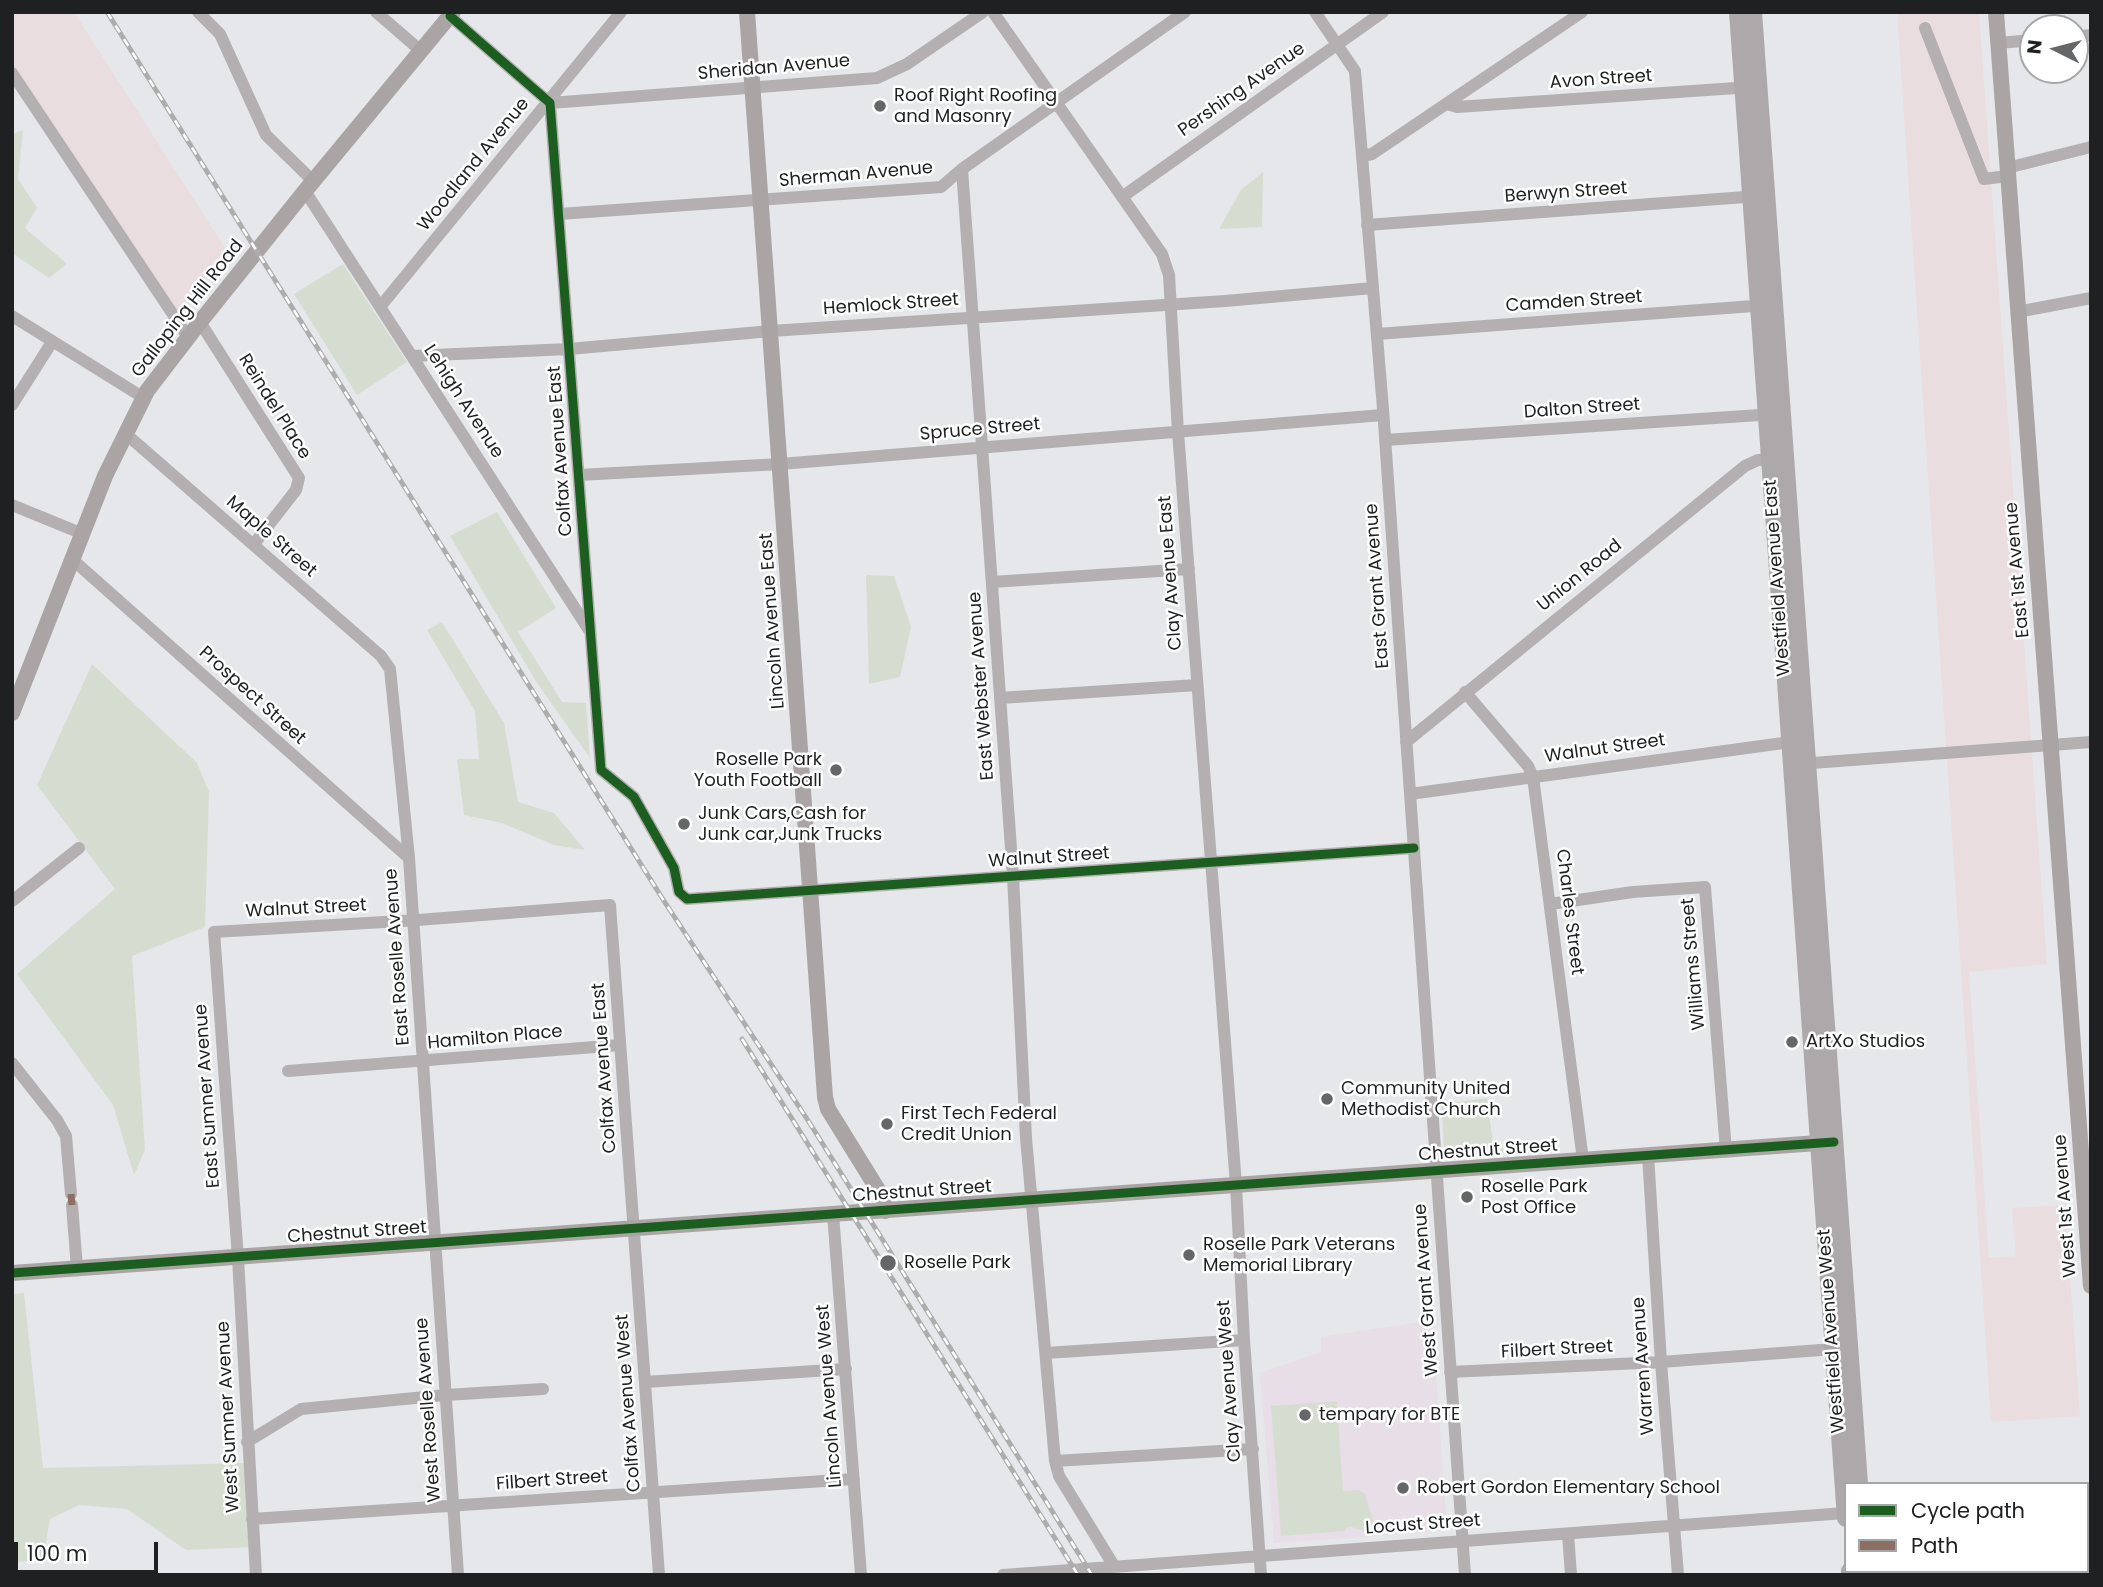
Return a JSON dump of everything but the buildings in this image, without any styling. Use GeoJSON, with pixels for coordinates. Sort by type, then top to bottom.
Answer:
{"type":"FeatureCollection","features":[{"type":"Feature","properties":{"kind":"main road","name":"Westfield Avenue East"},"geometry":{"type":"LineString","coordinates":[[1738,12],[1751,87],[1827,1142]]}},
{"type":"Feature","properties":{"kind":"main road","name":"Westfield Avenue East"},"geometry":{"type":"LineString","coordinates":[[1751,87],[1753,12]]}},
{"type":"Feature","properties":{"kind":"main road","name":"Westfield Avenue West"},"geometry":{"type":"LineString","coordinates":[[1827,1142],[1834,1349],[1844,1486]]}},
{"type":"Feature","properties":{"kind":"main road","name":"Westfield Avenue West"},"geometry":{"type":"LineString","coordinates":[[1827,1142],[1859,1482]]}},
{"type":"Feature","properties":{"kind":"street","name":"Lehigh Avenue"},"geometry":{"type":"LineString","coordinates":[[198,12],[220,34],[266,135],[309,186],[380,307],[591,633]]}},
{"type":"Feature","properties":{"kind":"street"},"geometry":{"type":"LineString","coordinates":[[376,12],[421,51]]}},
{"type":"Feature","properties":{"kind":"street","name":"Woodland Avenue"},"geometry":{"type":"LineString","coordinates":[[380,307],[621,12]]}},
{"type":"Feature","properties":{"kind":"street","name":"Lincoln Avenue East"},"geometry":{"type":"LineString","coordinates":[[747,12],[825,1097],[828,1109],[883,1198],[885,1211]]}},
{"type":"Feature","properties":{"kind":"street","name":"Sheridan Avenue"},"geometry":{"type":"LineString","coordinates":[[549,102],[877,78],[907,64],[983,12]]}},
{"type":"Feature","properties":{"kind":"street","name":"Clay Avenue East"},"geometry":{"type":"LineString","coordinates":[[993,12],[1166,262],[1236,1185]]}},
{"type":"Feature","properties":{"kind":"street","name":"Sherman Avenue"},"geometry":{"type":"LineString","coordinates":[[559,214],[941,187],[962,169],[1185,12]]}},
{"type":"Feature","properties":{"kind":"street","name":"East Grant Avenue"},"geometry":{"type":"LineString","coordinates":[[1315,12],[1355,71],[1385,440],[1436,1171]]}},
{"type":"Feature","properties":{"kind":"street","name":"Pershing Avenue"},"geometry":{"type":"LineString","coordinates":[[1122,197],[1383,12]]}},
{"type":"Feature","properties":{"kind":"street"},"geometry":{"type":"LineString","coordinates":[[1362,156],[1372,154],[1582,12]]}},
{"type":"Feature","properties":{"kind":"street","name":"East 1st Avenue"},"geometry":{"type":"LineString","coordinates":[[1996,12],[2035,551],[2085,1123]]}},
{"type":"Feature","properties":{"kind":"street","name":"Galloping Hill Road"},"geometry":{"type":"LineString","coordinates":[[13,707],[105,476],[144,398],[188,337],[309,186],[452,14]]}},
{"type":"Feature","properties":{"kind":"street"},"geometry":{"type":"LineString","coordinates":[[452,14],[549,102]]}},
{"type":"Feature","properties":{"kind":"street"},"geometry":{"type":"LineString","coordinates":[[1925,28],[1984,178],[2091,146]]}},
{"type":"Feature","properties":{"kind":"street"},"geometry":{"type":"LineString","coordinates":[[1998,43],[2019,41]]}},
{"type":"Feature","properties":{"kind":"street"},"geometry":{"type":"LineString","coordinates":[[12,73],[188,337]]}},
{"type":"Feature","properties":{"kind":"street","name":"Avon Street"},"geometry":{"type":"LineString","coordinates":[[1447,104],[1457,107],[1751,87]]}},
{"type":"Feature","properties":{"kind":"street","name":"Colfax Avenue East"},"geometry":{"type":"LineString","coordinates":[[549,102],[601,770],[634,797],[674,868],[679,892],[687,899]]}},
{"type":"Feature","properties":{"kind":"street","name":"East Webster Avenue"},"geometry":{"type":"LineString","coordinates":[[962,169],[1013,876],[1026,1138],[1055,1461],[1059,1476],[1114,1566]]}},
{"type":"Feature","properties":{"kind":"street","name":"Berwyn Street"},"geometry":{"type":"LineString","coordinates":[[1367,225],[1759,196]]}},
{"type":"Feature","properties":{"kind":"street","name":"Hemlock Street"},"geometry":{"type":"LineString","coordinates":[[412,356],[569,349],[771,331],[1171,305],[1373,288]]}},
{"type":"Feature","properties":{"kind":"street"},"geometry":{"type":"LineString","coordinates":[[2017,312],[2091,298]]}},
{"type":"Feature","properties":{"kind":"street","name":"Camden Street"},"geometry":{"type":"LineString","coordinates":[[1377,334],[1766,305]]}},
{"type":"Feature","properties":{"kind":"street"},"geometry":{"type":"LineString","coordinates":[[12,316],[144,398]]}},
{"type":"Feature","properties":{"kind":"street","name":"Reindel Place"},"geometry":{"type":"LineString","coordinates":[[200,322],[299,478],[296,490],[254,544]]}},
{"type":"Feature","properties":{"kind":"street"},"geometry":{"type":"LineString","coordinates":[[12,405],[52,342]]}},
{"type":"Feature","properties":{"kind":"street","name":"Dalton Street"},"geometry":{"type":"LineString","coordinates":[[1385,440],[1774,414]]}},
{"type":"Feature","properties":{"kind":"street","name":"Spruce Street"},"geometry":{"type":"LineString","coordinates":[[579,475],[780,464],[1383,415]]}},
{"type":"Feature","properties":{"kind":"street","name":"Maple Street"},"geometry":{"type":"LineString","coordinates":[[126,434],[381,656],[390,669]]}},
{"type":"Feature","properties":{"kind":"street","name":"Union Road"},"geometry":{"type":"LineString","coordinates":[[1406,742],[1745,466],[1753,461],[1777,459]]}},
{"type":"Feature","properties":{"kind":"street"},"geometry":{"type":"LineString","coordinates":[[12,505],[83,534]]}},
{"type":"Feature","properties":{"kind":"street","name":"Prospect Street"},"geometry":{"type":"LineString","coordinates":[[73,560],[409,858]]}},
{"type":"Feature","properties":{"kind":"street"},"geometry":{"type":"LineString","coordinates":[[992,582],[1189,569]]}},
{"type":"Feature","properties":{"kind":"street","name":"East Roselle Avenue"},"geometry":{"type":"LineString","coordinates":[[390,669],[409,858],[411,920],[436,1243]]}},
{"type":"Feature","properties":{"kind":"street"},"geometry":{"type":"LineString","coordinates":[[1000,698],[1197,685]]}},
{"type":"Feature","properties":{"kind":"street","name":"Charles Street"},"geometry":{"type":"LineString","coordinates":[[1465,692],[1528,766],[1533,777],[1583,1160]]}},
{"type":"Feature","properties":{"kind":"street","name":"Walnut Street"},"geometry":{"type":"LineString","coordinates":[[1410,793],[1798,741]]}},
{"type":"Feature","properties":{"kind":"street"},"geometry":{"type":"LineString","coordinates":[[1800,764],[2091,742]]}},
{"type":"Feature","properties":{"kind":"street"},"geometry":{"type":"LineString","coordinates":[[12,901],[79,848]]}},
{"type":"Feature","properties":{"kind":"street","name":"Walnut Street"},"geometry":{"type":"LineString","coordinates":[[687,899],[1414,848]]}},
{"type":"Feature","properties":{"kind":"street","name":"Williams Street"},"geometry":{"type":"LineString","coordinates":[[1550,904],[1633,892],[1705,887],[1726,1150]]}},
{"type":"Feature","properties":{"kind":"street","name":"Colfax Avenue East"},"geometry":{"type":"LineString","coordinates":[[610,905],[635,1229]]}},
{"type":"Feature","properties":{"kind":"street","name":"Walnut Street"},"geometry":{"type":"LineString","coordinates":[[214,932],[610,905]]}},
{"type":"Feature","properties":{"kind":"street","name":"East Sumner Avenue"},"geometry":{"type":"LineString","coordinates":[[214,932],[238,1258]]}},
{"type":"Feature","properties":{"kind":"street","name":"Hamilton Place"},"geometry":{"type":"LineString","coordinates":[[288,1071],[620,1045]]}},
{"type":"Feature","properties":{"kind":"street"},"geometry":{"type":"LineString","coordinates":[[12,1063],[61,1127],[68,1148],[77,1268]]}},
{"type":"Feature","properties":{"kind":"street","name":"West 1st Avenue"},"geometry":{"type":"LineString","coordinates":[[2085,1123],[2091,1286]]}},
{"type":"Feature","properties":{"kind":"street","name":"Chestnut Street"},"geometry":{"type":"LineString","coordinates":[[12,1273],[1827,1142]]}},
{"type":"Feature","properties":{"kind":"street","name":"Warren Avenue"},"geometry":{"type":"LineString","coordinates":[[1648,1155],[1678,1575]]}},
{"type":"Feature","properties":{"kind":"street","name":"West Grant Avenue"},"geometry":{"type":"LineString","coordinates":[[1436,1171],[1465,1575]]}},
{"type":"Feature","properties":{"kind":"street","name":"Clay Avenue West"},"geometry":{"type":"LineString","coordinates":[[1236,1185],[1261,1575]]}},
{"type":"Feature","properties":{"kind":"street","name":"Lincoln Avenue West"},"geometry":{"type":"LineString","coordinates":[[834,1214],[861,1575]]}},
{"type":"Feature","properties":{"kind":"street","name":"Colfax Avenue West"},"geometry":{"type":"LineString","coordinates":[[635,1229],[659,1575]]}},
{"type":"Feature","properties":{"kind":"street","name":"West Roselle Avenue"},"geometry":{"type":"LineString","coordinates":[[436,1243],[458,1575]]}},
{"type":"Feature","properties":{"kind":"street","name":"West Sumner Avenue"},"geometry":{"type":"LineString","coordinates":[[238,1258],[256,1575]]}},
{"type":"Feature","properties":{"kind":"street"},"geometry":{"type":"LineString","coordinates":[[1046,1353],[1244,1340]]}},
{"type":"Feature","properties":{"kind":"street","name":"Filbert Street"},"geometry":{"type":"LineString","coordinates":[[1450,1373],[1661,1362],[1834,1349]]}},
{"type":"Feature","properties":{"kind":"street"},"geometry":{"type":"LineString","coordinates":[[645,1382],[846,1369]]}},
{"type":"Feature","properties":{"kind":"street"},"geometry":{"type":"LineString","coordinates":[[247,1442],[302,1409],[543,1389]]}},
{"type":"Feature","properties":{"kind":"street"},"geometry":{"type":"LineString","coordinates":[[1055,1461],[1253,1449]]}},
{"type":"Feature","properties":{"kind":"street","name":"Filbert Street"},"geometry":{"type":"LineString","coordinates":[[252,1519],[854,1479]]}},
{"type":"Feature","properties":{"kind":"street","name":"Locust Street"},"geometry":{"type":"LineString","coordinates":[[1003,1575],[1060,1573],[1114,1566],[1844,1513]]}},
{"type":"Feature","properties":{"kind":"street"},"geometry":{"type":"LineString","coordinates":[[1568,1534],[1571,1575]]}},
{"type":"Feature","properties":{"kind":"shaded area"},"geometry":{"type":"Polygon","coordinates":[[[12,12],[74,12],[227,251],[171,319],[12,65],[12,12]]]}},
{"type":"Feature","properties":{"kind":"shaded area"},"geometry":{"type":"Polygon","coordinates":[[[1897,12],[1979,12],[2047,964],[1969,972],[1989,1258],[2016,1256],[2012,1208],[2065,1205],[2080,1416],[1991,1422],[1897,12]]]}},
{"type":"Feature","properties":{"kind":"shaded area"},"geometry":{"type":"Polygon","coordinates":[[[23,130],[18,179],[37,208],[25,228],[67,264],[49,278],[12,253],[12,134],[23,130]]]}},
{"type":"Feature","properties":{"kind":"shaded area"},"geometry":{"type":"Polygon","coordinates":[[[1263,172],[1262,227],[1219,229],[1241,190],[1263,172]]]}},
{"type":"Feature","properties":{"kind":"shaded area"},"geometry":{"type":"Polygon","coordinates":[[[343,264],[407,362],[357,395],[294,294],[343,264]]]}},
{"type":"Feature","properties":{"kind":"shaded area"},"geometry":{"type":"Polygon","coordinates":[[[497,512],[556,608],[518,632],[562,702],[586,703],[590,758],[537,683],[450,536],[497,512]]]}},
{"type":"Feature","properties":{"kind":"shaded area"},"geometry":{"type":"Polygon","coordinates":[[[866,575],[894,576],[911,627],[900,677],[869,684],[866,575]]]}},
{"type":"Feature","properties":{"kind":"shaded area"},"geometry":{"type":"Polygon","coordinates":[[[442,622],[504,723],[518,802],[554,813],[585,850],[554,845],[502,823],[464,815],[457,759],[479,759],[475,711],[427,630],[442,622]]]}},
{"type":"Feature","properties":{"kind":"shaded area"},"geometry":{"type":"Polygon","coordinates":[[[92,664],[197,763],[209,792],[205,927],[132,956],[145,1150],[134,1175],[113,1105],[17,974],[115,889],[37,785],[92,664]]]}},
{"type":"Feature","properties":{"kind":"shaded area"},"geometry":{"type":"Polygon","coordinates":[[[1445,1095],[1446,1104],[1487,1098],[1493,1144],[1502,1143],[1503,1152],[1453,1156],[1447,1152],[1444,1147],[1441,1099],[1445,1095]]]}},
{"type":"Feature","properties":{"kind":"shaded area"},"geometry":{"type":"Polygon","coordinates":[[[24,1293],[43,1468],[247,1463],[254,1547],[186,1550],[127,1509],[79,1505],[50,1519],[43,1559],[12,1563],[12,1294],[24,1293]]]}},
{"type":"Feature","properties":{"kind":"shaded area"},"geometry":{"type":"Polygon","coordinates":[[[1435,1320],[1434,1347],[1447,1531],[1274,1543],[1260,1373],[1321,1352],[1321,1337],[1435,1320]]]}},
{"type":"Feature","properties":{"kind":"shaded area"},"geometry":{"type":"Polygon","coordinates":[[[1337,1401],[1343,1491],[1359,1490],[1365,1494],[1374,1524],[1369,1531],[1352,1527],[1346,1528],[1346,1531],[1281,1536],[1271,1406],[1337,1401]]]}},
{"type":"Feature","properties":{"kind":"railway"},"geometry":{"type":"LineString","coordinates":[[107,12],[664,901],[809,1122],[1092,1575]]}},
{"type":"Feature","properties":{"kind":"railway"},"geometry":{"type":"LineString","coordinates":[[742,1039],[1078,1575]]}},
{"type":"Feature","properties":{"kind":"marked path"},"geometry":{"type":"LineString","coordinates":[[71,1194],[72,1205]]}},
{"type":"Feature","properties":{"kind":"cycle path"},"geometry":{"type":"LineString","coordinates":[[450,16],[550,103],[601,770],[634,797],[674,868],[679,892],[687,899],[1414,848]]}},
{"type":"Feature","properties":{"kind":"cycle path"},"geometry":{"type":"LineString","coordinates":[[12,1273],[1834,1142]]}},
{"type":"Feature","properties":{"kind":"place","name":"Roof Right Roofing and Masonry"},"geometry":{"type":"Point","coordinates":[880,106]}},
{"type":"Feature","properties":{"kind":"place","name":"Roselle Park Youth Football"},"geometry":{"type":"Point","coordinates":[836,770]}},
{"type":"Feature","properties":{"kind":"place","name":"Junk Cars,Cash for Junk car,Junk Trucks"},"geometry":{"type":"Point","coordinates":[684,824]}},
{"type":"Feature","properties":{"kind":"place","name":"ArtXo Studios"},"geometry":{"type":"Point","coordinates":[1792,1042]}},
{"type":"Feature","properties":{"kind":"place","name":"Community United Methodist Church"},"geometry":{"type":"Point","coordinates":[1327,1099]}},
{"type":"Feature","properties":{"kind":"place","name":"First Tech Federal Credit Union"},"geometry":{"type":"Point","coordinates":[887,1124]}},
{"type":"Feature","properties":{"kind":"place","name":"Roselle Park Post Office"},"geometry":{"type":"Point","coordinates":[1467,1197]}},
{"type":"Feature","properties":{"kind":"place","name":"Roselle Park Veterans Memorial Library"},"geometry":{"type":"Point","coordinates":[1189,1255]}},
{"type":"Feature","properties":{"kind":"place","name":"Roselle Park"},"geometry":{"type":"Point","coordinates":[888,1263]}},
{"type":"Feature","properties":{"kind":"place","name":"tempary for BTE"},"geometry":{"type":"Point","coordinates":[1305,1415]}},
{"type":"Feature","properties":{"kind":"place","name":"Robert Gordon Elementary School"},"geometry":{"type":"Point","coordinates":[1403,1488]}}]}
